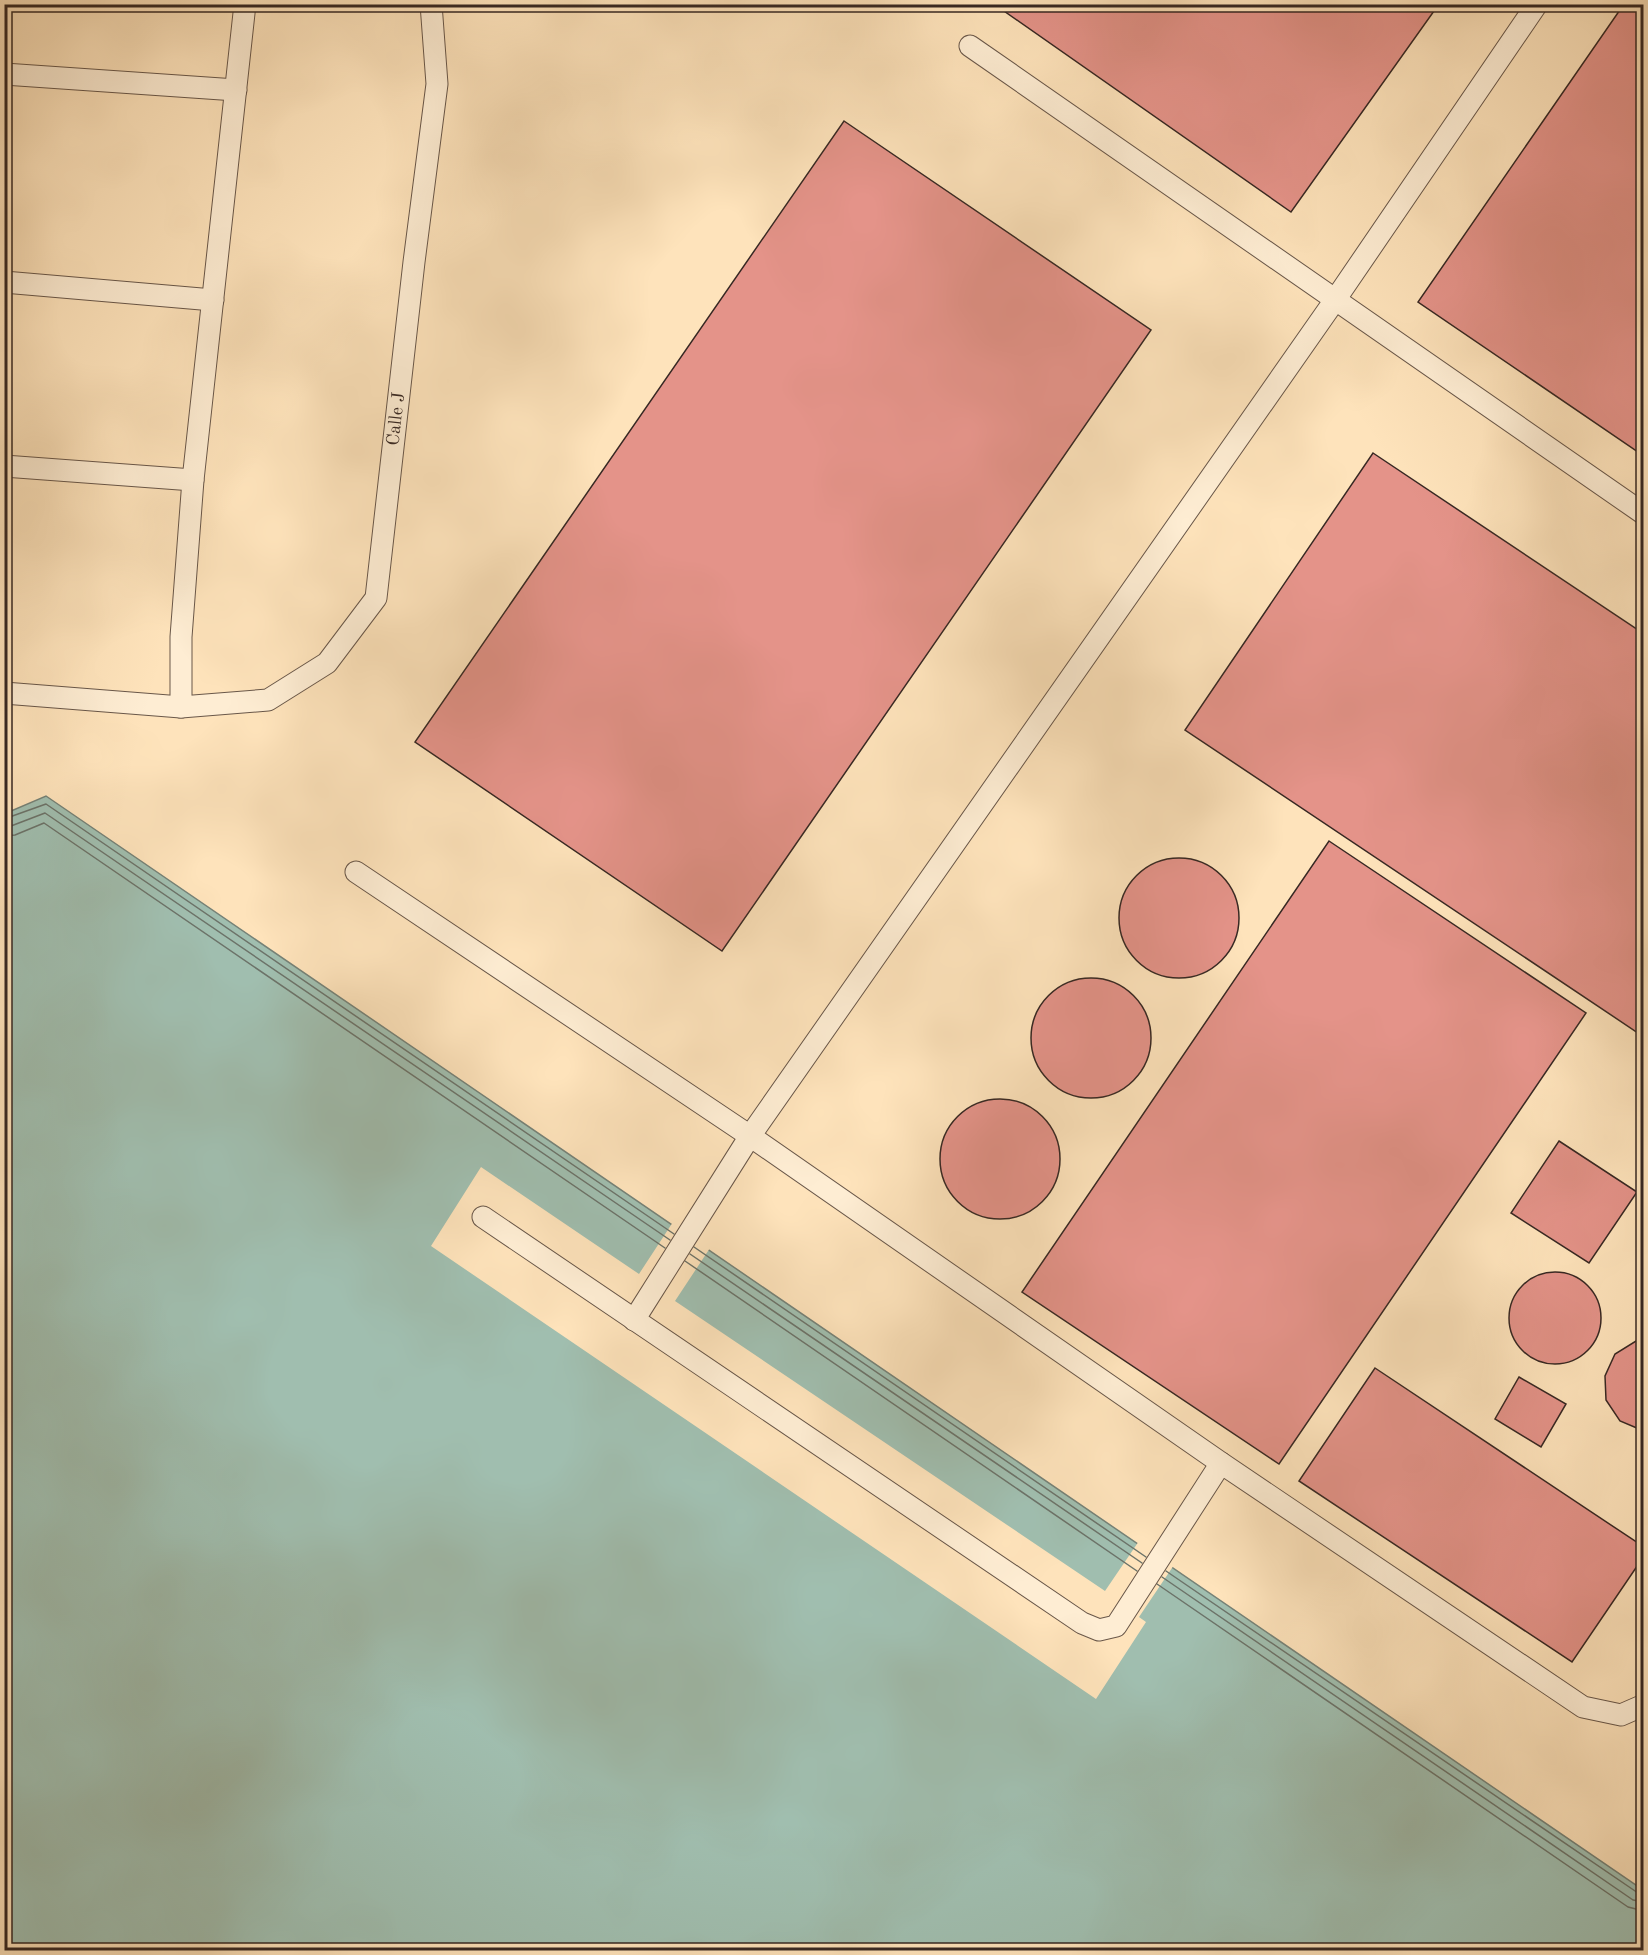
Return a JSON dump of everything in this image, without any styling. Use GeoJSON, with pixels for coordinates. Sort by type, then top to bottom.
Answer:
{"type":"FeatureCollection","features":[{"type":"Feature","properties":{"kind":"lane"},"geometry":{"type":"LineString","coordinates":[[181,708],[181,637],[193,480],[245,4]]}},
{"type":"Feature","properties":{"kind":"lane","name":"Calle J"},"geometry":{"type":"LineString","coordinates":[[4,693],[181,708],[268,700],[327,663],[376,598],[414,262],[437,84],[431,4]]}},
{"type":"Feature","properties":{"kind":"lane"},"geometry":{"type":"LineString","coordinates":[[634,1320],[750,1136],[1335,300],[1538,4]]}},
{"type":"Feature","properties":{"kind":"lane"},"geometry":{"type":"LineString","coordinates":[[970,46],[1644,514]]}},
{"type":"Feature","properties":{"kind":"lane"},"geometry":{"type":"LineString","coordinates":[[4,74],[236,90]]}},
{"type":"Feature","properties":{"kind":"lane"},"geometry":{"type":"LineString","coordinates":[[4,282],[213,300]]}},
{"type":"Feature","properties":{"kind":"lane"},"geometry":{"type":"LineString","coordinates":[[4,466],[193,480]]}},
{"type":"Feature","properties":{"kind":"lane"},"geometry":{"type":"LineString","coordinates":[[356,872],[750,1136],[1221,1462],[1583,1707],[1621,1715],[1644,1705]]}},
{"type":"Feature","properties":{"kind":"lane"},"geometry":{"type":"LineString","coordinates":[[483,1217],[1082,1623],[1099,1630],[1116,1626],[1221,1462]]}},
{"type":"Feature","properties":{"kind":"water"},"geometry":{"type":"Polygon","coordinates":[[[46,796],[1643,1890],[1643,1950],[5,1950],[4,814],[46,796]]]}},
{"type":"Feature","properties":{"kind":"pier"},"geometry":{"type":"Polygon","coordinates":[[[481,1167],[639,1274],[673,1222],[710,1248],[675,1301],[1105,1591],[1139,1541],[1174,1565],[1139,1617],[1146,1622],[1096,1699],[431,1246],[481,1167]]]}},
{"type":"Feature","properties":{"kind":"building"},"geometry":{"type":"Polygon","coordinates":[[[994,4],[1439,4],[1291,212],[994,4]]]}},
{"type":"Feature","properties":{"kind":"building"},"geometry":{"type":"Polygon","coordinates":[[[1624,4],[1644,4],[1644,456],[1418,302],[1624,4]]]}},
{"type":"Feature","properties":{"kind":"building"},"geometry":{"type":"Polygon","coordinates":[[[844,121],[1151,330],[722,951],[415,742],[844,121]]]}},
{"type":"Feature","properties":{"kind":"building"},"geometry":{"type":"Polygon","coordinates":[[[1373,453],[1644,634],[1644,1037],[1185,730],[1373,453]]]}},
{"type":"Feature","properties":{"kind":"building"},"geometry":{"type":"Polygon","coordinates":[[[1329,841],[1586,1013],[1279,1464],[1022,1292],[1329,841]]]}},
{"type":"Feature","properties":{"kind":"building"},"geometry":{"type":"Polygon","coordinates":[[[1179,858],[1202,863],[1221,876],[1234,895],[1239,918],[1234,941],[1221,960],[1202,973],[1179,978],[1156,973],[1137,960],[1124,941],[1119,918],[1124,895],[1137,876],[1156,863],[1179,858]]]}},
{"type":"Feature","properties":{"kind":"building"},"geometry":{"type":"Polygon","coordinates":[[[1091,978],[1114,983],[1133,996],[1146,1015],[1151,1038],[1146,1061],[1133,1080],[1114,1093],[1091,1098],[1068,1093],[1049,1080],[1036,1061],[1031,1038],[1036,1015],[1049,996],[1068,983],[1091,978]]]}},
{"type":"Feature","properties":{"kind":"building"},"geometry":{"type":"Polygon","coordinates":[[[1000,1099],[1023,1104],[1042,1117],[1055,1136],[1060,1159],[1055,1182],[1042,1201],[1023,1214],[1000,1219],[977,1214],[958,1201],[945,1182],[940,1159],[945,1136],[958,1117],[977,1104],[1000,1099]]]}},
{"type":"Feature","properties":{"kind":"building"},"geometry":{"type":"Polygon","coordinates":[[[1559,1141],[1637,1192],[1589,1263],[1511,1213],[1559,1141]]]}},
{"type":"Feature","properties":{"kind":"building"},"geometry":{"type":"Polygon","coordinates":[[[1555,1272],[1573,1276],[1587,1286],[1597,1300],[1601,1318],[1597,1336],[1587,1350],[1573,1360],[1555,1364],[1537,1360],[1523,1350],[1513,1336],[1509,1318],[1513,1300],[1523,1286],[1537,1276],[1555,1272]]]}},
{"type":"Feature","properties":{"kind":"building"},"geometry":{"type":"Polygon","coordinates":[[[1636,1341],[1644,1341],[1644,1431],[1620,1421],[1606,1400],[1605,1376],[1615,1354],[1636,1341]]]}},
{"type":"Feature","properties":{"kind":"building"},"geometry":{"type":"Polygon","coordinates":[[[1375,1368],[1644,1547],[1644,1556],[1572,1662],[1299,1481],[1375,1368]]]}},
{"type":"Feature","properties":{"kind":"building"},"geometry":{"type":"Polygon","coordinates":[[[1519,1377],[1566,1404],[1541,1447],[1495,1419],[1519,1377]]]}}]}
